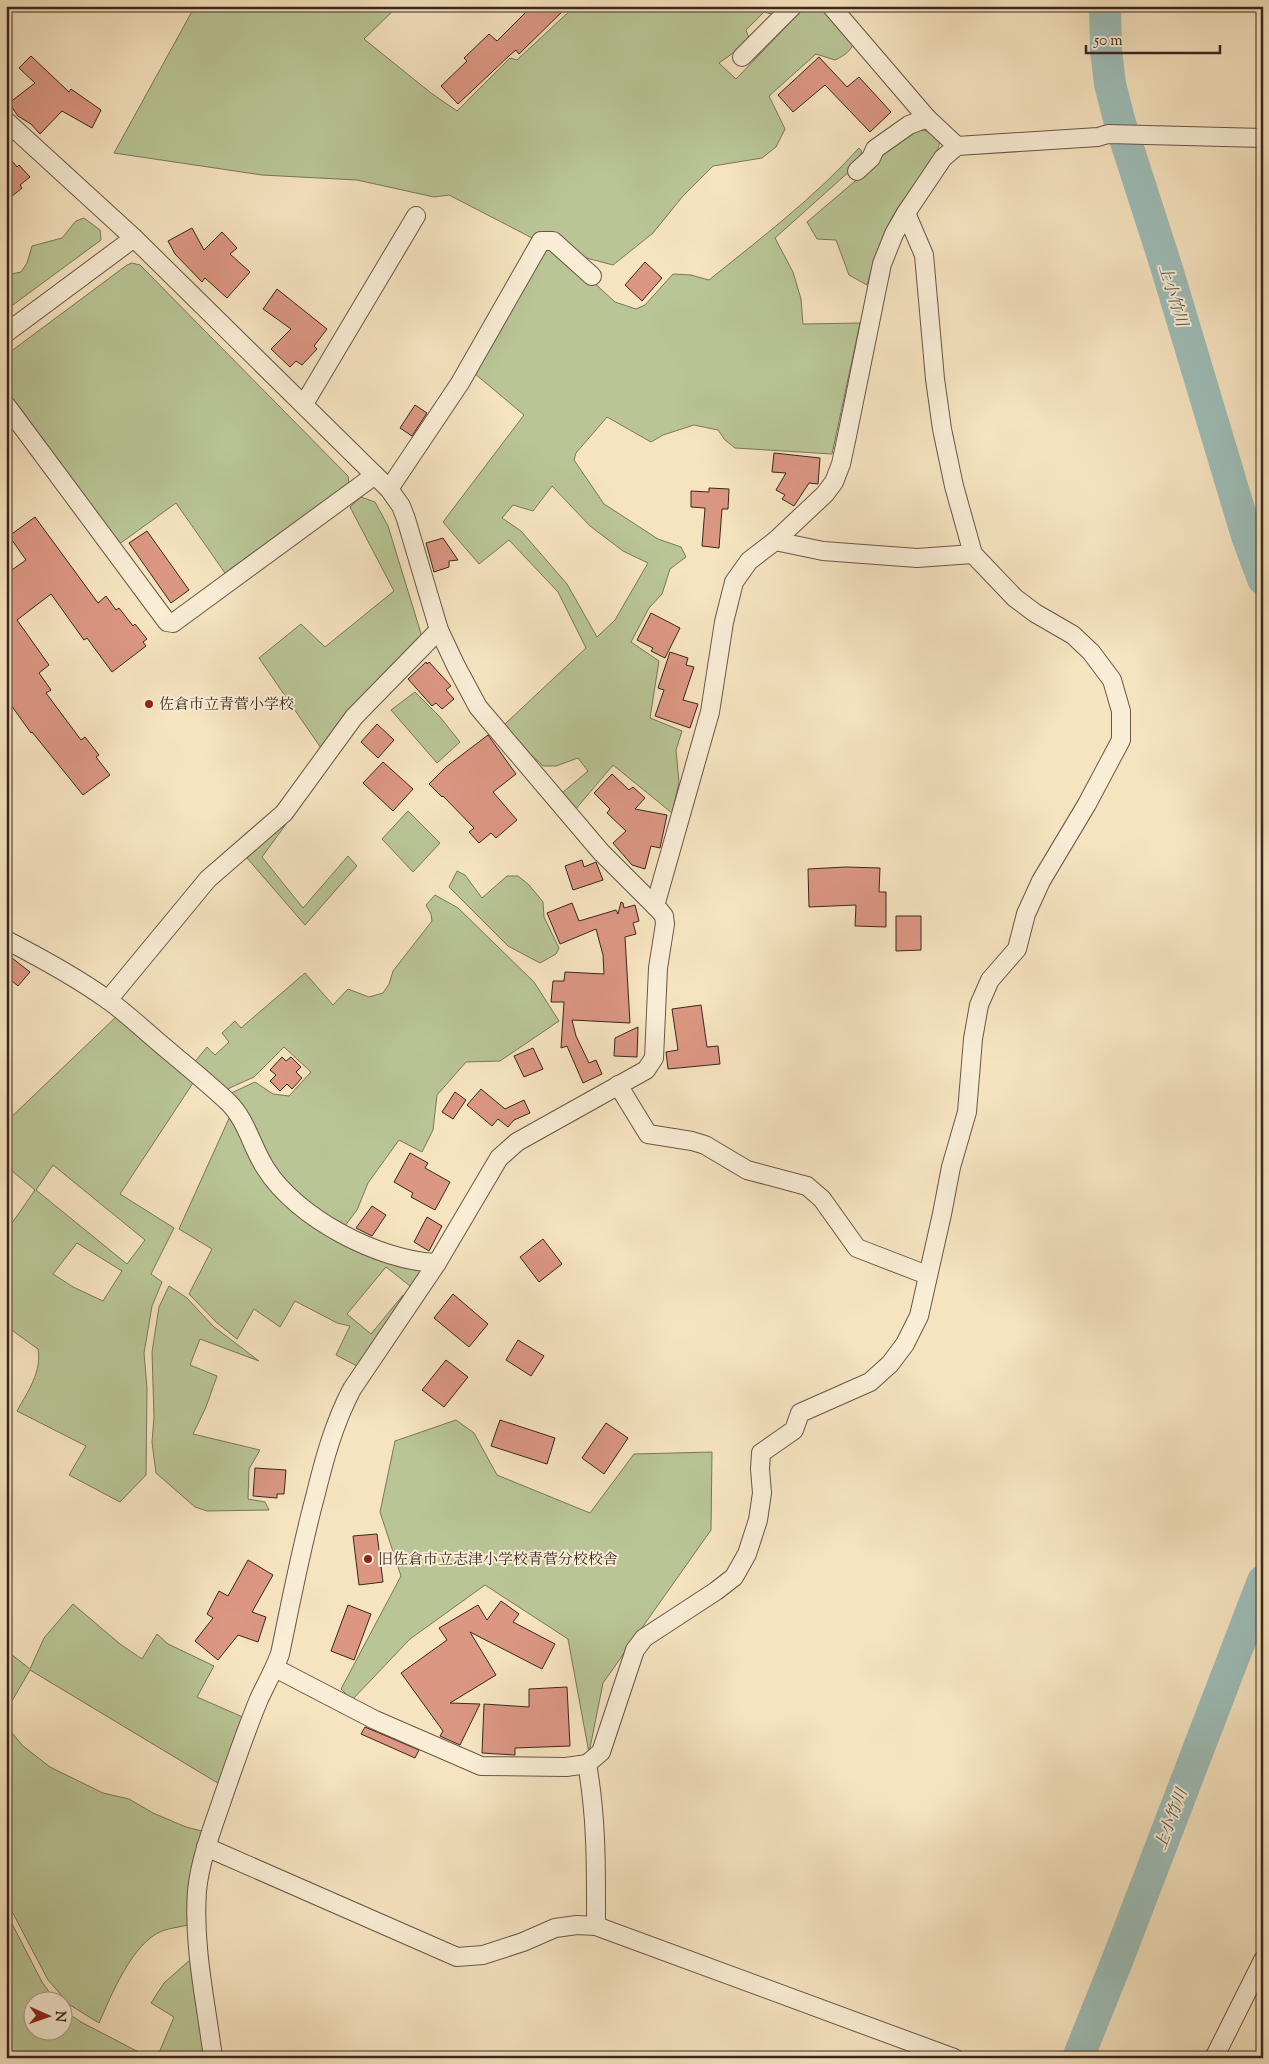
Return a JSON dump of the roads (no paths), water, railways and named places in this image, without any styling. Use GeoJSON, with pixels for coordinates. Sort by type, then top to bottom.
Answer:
{"type":"FeatureCollection","features":[{"type":"Feature","properties":{"kind":"street"},"geometry":{"type":"LineString","coordinates":[[742,57],[793,6]]}},
{"type":"Feature","properties":{"kind":"street"},"geometry":{"type":"LineString","coordinates":[[830,6],[927,118],[957,146]]}},
{"type":"Feature","properties":{"kind":"street"},"geometry":{"type":"LineString","coordinates":[[857,171],[871,158],[875,149],[910,125],[927,118]]}},
{"type":"Feature","properties":{"kind":"street"},"geometry":{"type":"LineString","coordinates":[[6,120],[134,238],[389,489],[401,506],[406,519],[439,630],[478,707],[601,852],[664,916],[665,924],[658,968],[654,1058],[646,1070],[517,1142],[499,1158],[437,1263],[352,1389],[344,1404],[324,1459],[275,1668],[260,1698],[206,1847],[197,1890],[198,1958],[213,2058]]}},
{"type":"Feature","properties":{"kind":"street"},"geometry":{"type":"LineString","coordinates":[[655,906],[710,712],[724,622],[734,582],[749,562],[775,541],[825,494],[834,482],[841,464],[882,264],[894,234],[906,213],[944,158],[957,146],[1098,137],[1108,134],[1263,138]]}},
{"type":"Feature","properties":{"kind":"street"},"geometry":{"type":"LineString","coordinates":[[275,1668],[375,1720],[481,1766],[566,1767],[587,1764],[601,1752],[636,1650],[644,1638],[716,1592],[734,1578],[747,1554],[758,1520],[762,1493],[761,1453],[794,1430],[800,1413],[870,1382],[890,1364],[905,1344],[918,1316],[951,1167],[967,1112],[973,1039],[979,1005],[990,980],[1017,949],[1026,914],[1041,881],[1087,804],[1121,740],[1121,711],[1112,680],[1091,652],[1073,635],[1035,613],[1015,598],[974,554],[954,486],[942,429],[934,379],[924,255],[906,213]]}},
{"type":"Feature","properties":{"kind":"street"},"geometry":{"type":"LineString","coordinates":[[304,404],[416,216]]}},
{"type":"Feature","properties":{"kind":"street"},"geometry":{"type":"LineString","coordinates":[[6,333],[134,238]]}},
{"type":"Feature","properties":{"kind":"street"},"geometry":{"type":"LineString","coordinates":[[389,489],[460,383],[541,241],[554,241],[592,276]]}},
{"type":"Feature","properties":{"kind":"street"},"geometry":{"type":"LineString","coordinates":[[6,405],[167,622],[173,623],[375,474]]}},
{"type":"Feature","properties":{"kind":"street"},"geometry":{"type":"LineString","coordinates":[[775,541],[823,551],[908,558],[974,554]]}},
{"type":"Feature","properties":{"kind":"street"},"geometry":{"type":"LineString","coordinates":[[108,1000],[208,879],[284,813],[354,717],[439,630]]}},
{"type":"Feature","properties":{"kind":"street"},"geometry":{"type":"LineString","coordinates":[[6,940],[49,961],[108,1000],[231,1105],[246,1128],[260,1161],[268,1173],[279,1186],[322,1222],[378,1251],[437,1263]]}},
{"type":"Feature","properties":{"kind":"street"},"geometry":{"type":"LineString","coordinates":[[618,1085],[648,1134],[705,1145],[747,1170],[807,1186],[822,1199],[857,1248],[927,1276]]}},
{"type":"Feature","properties":{"kind":"street"},"geometry":{"type":"LineString","coordinates":[[587,1764],[594,1800],[596,1828],[596,1926]]}},
{"type":"Feature","properties":{"kind":"street"},"geometry":{"type":"LineString","coordinates":[[206,1847],[457,1957],[483,1955],[523,1942],[555,1928],[577,1925],[596,1926],[954,2058]]}},
{"type":"Feature","properties":{"kind":"street"},"geometry":{"type":"LineString","coordinates":[[1214,2058],[1263,1960]]}},
{"type":"Feature","properties":{"kind":"waterway","name":"上小竹川"},"geometry":{"type":"LineString","coordinates":[[1105,6],[1106,50],[1110,84],[1120,123],[1167,269],[1247,536],[1263,579]]}},
{"type":"Feature","properties":{"kind":"waterway","name":"上小竹川"},"geometry":{"type":"LineString","coordinates":[[1078,2058],[1263,1581]]}},
{"type":"Feature","properties":{"kind":"place","name":"佐倉市立青菅小学校"},"geometry":{"type":"Point","coordinates":[149,704]}},
{"type":"Feature","properties":{"kind":"place","name":"旧佐倉市立志津小学校青菅分校校舎"},"geometry":{"type":"Point","coordinates":[368,1559]}}]}
